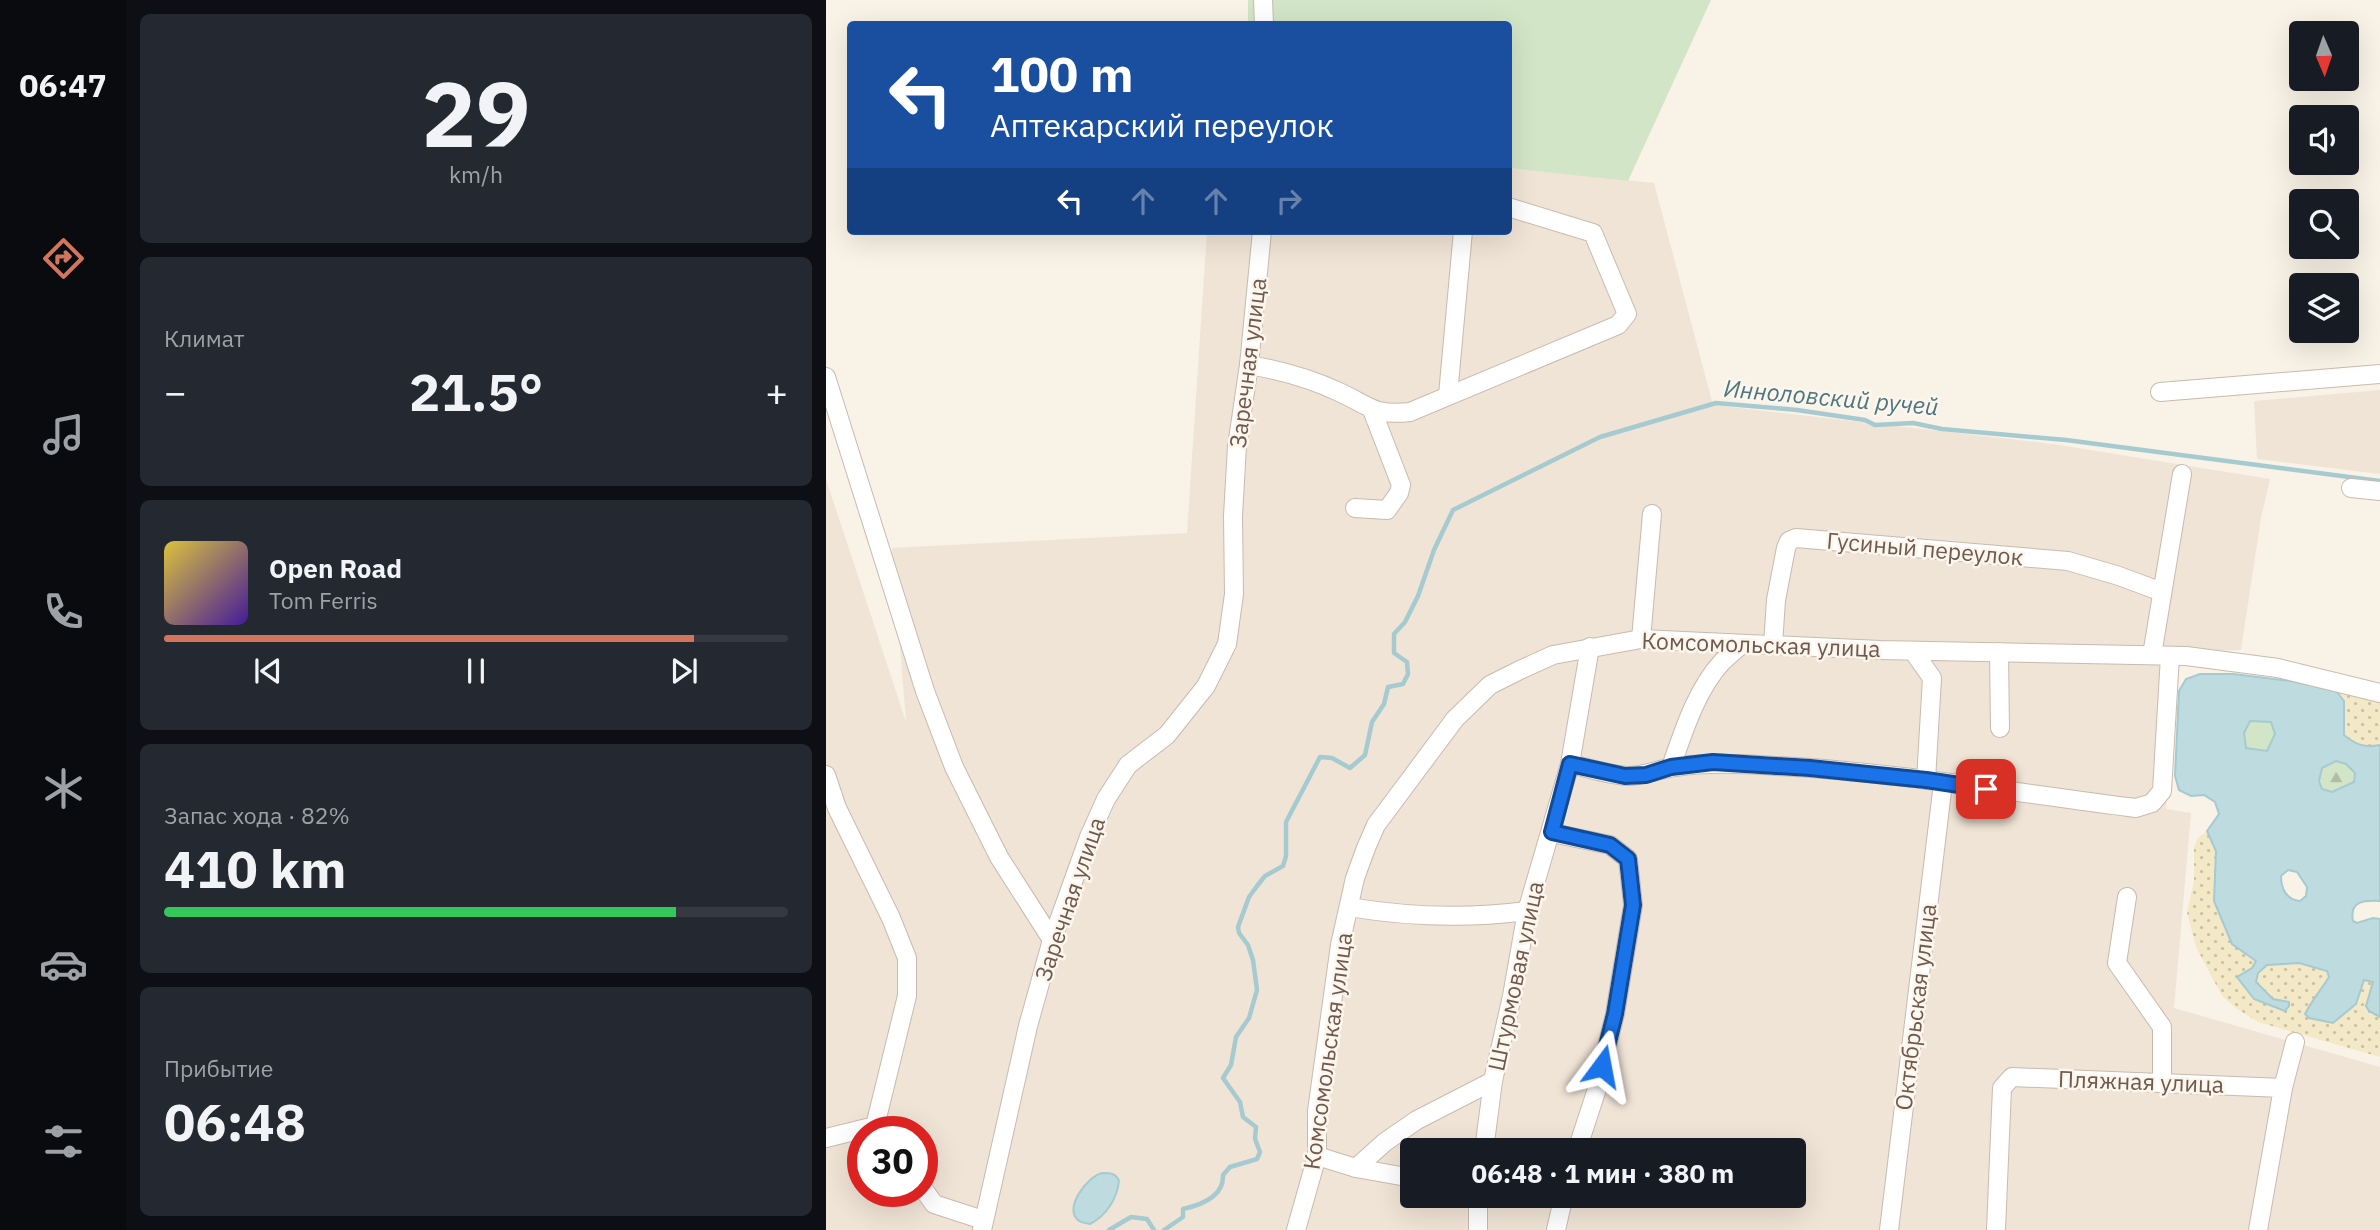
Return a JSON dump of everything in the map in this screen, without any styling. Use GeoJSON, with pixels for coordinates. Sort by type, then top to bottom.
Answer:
{"type":"FeatureCollection","features":[{"type":"Feature","properties":{"kind":"street"},"geometry":{"type":"LineString","coordinates":[[1263,0],[1264,21]]}},
{"type":"Feature","properties":{"kind":"street"},"geometry":{"type":"LineString","coordinates":[[1249,365],[1271,369],[1338,391],[1372,411],[1389,414],[1410,412],[1618,325],[1627,314],[1594,233],[1512,209]]}},
{"type":"Feature","properties":{"kind":"street","name":"Заречная улица"},"geometry":{"type":"LineString","coordinates":[[983,1225],[1028,1026],[1052,940],[1089,837],[1106,799],[1128,765],[1167,735],[1206,686],[1227,644],[1234,594],[1233,516],[1237,446],[1249,365],[1262,235]]}},
{"type":"Feature","properties":{"kind":"street"},"geometry":{"type":"LineString","coordinates":[[1448,395],[1463,235]]}},
{"type":"Feature","properties":{"kind":"street"},"geometry":{"type":"LineString","coordinates":[[2160,392],[2380,374]]}},
{"type":"Feature","properties":{"kind":"street"},"geometry":{"type":"LineString","coordinates":[[826,377],[925,691],[954,767],[999,857],[1052,940]]}},
{"type":"Feature","properties":{"kind":"street"},"geometry":{"type":"LineString","coordinates":[[1355,508],[1387,510],[1399,494],[1401,485],[1372,411]]}},
{"type":"Feature","properties":{"kind":"street"},"geometry":{"type":"LineString","coordinates":[[1570,764],[1625,776],[1646,775],[1671,767],[1713,762],[1810,768],[1934,781],[2136,808],[2152,803],[2162,791],[2162,592],[2182,474]]}},
{"type":"Feature","properties":{"kind":"street"},"geometry":{"type":"LineString","coordinates":[[2351,488],[2380,491]]}},
{"type":"Feature","properties":{"kind":"street"},"geometry":{"type":"LineString","coordinates":[[1641,639],[1652,514]]}},
{"type":"Feature","properties":{"kind":"street","name":"Гусиный переулок"},"geometry":{"type":"LineString","coordinates":[[1773,645],[1776,600],[1786,548],[1790,541],[1797,538],[2068,561],[2162,592]]}},
{"type":"Feature","properties":{"kind":"street","name":"Комсомольская улица"},"geometry":{"type":"LineString","coordinates":[[1296,1230],[1317,1156],[1317,1111],[1325,1042],[1340,945],[1354,878],[1376,825],[1455,719],[1490,685],[1553,655],[1641,639],[1913,651],[2161,655],[2278,668],[2380,693]]}},
{"type":"Feature","properties":{"kind":"street"},"geometry":{"type":"LineString","coordinates":[[1671,767],[1695,706],[1709,679],[1721,663],[1742,644]]}},
{"type":"Feature","properties":{"kind":"street","name":"Штурмовая улица"},"geometry":{"type":"LineString","coordinates":[[1485,1138],[1493,1081],[1527,911],[1570,764],[1590,647]]}},
{"type":"Feature","properties":{"kind":"street"},"geometry":{"type":"LineString","coordinates":[[1913,651],[1931,678],[1959,652]]}},
{"type":"Feature","properties":{"kind":"street"},"geometry":{"type":"LineString","coordinates":[[1999,652],[2000,728]]}},
{"type":"Feature","properties":{"kind":"street","name":"Октябрьская улица"},"geometry":{"type":"LineString","coordinates":[[1889,1230],[1934,781],[1931,678]]}},
{"type":"Feature","properties":{"kind":"street"},"geometry":{"type":"LineString","coordinates":[[826,775],[837,808],[891,918],[907,958],[907,996],[880,1116]]}},
{"type":"Feature","properties":{"kind":"street"},"geometry":{"type":"LineString","coordinates":[[1552,832],[1610,845],[1628,859],[1633,905],[1615,1014],[1596,1092],[1581,1138]]}},
{"type":"Feature","properties":{"kind":"street"},"geometry":{"type":"LineString","coordinates":[[2127,897],[2117,963],[2162,1027],[2162,1083]]}},
{"type":"Feature","properties":{"kind":"street"},"geometry":{"type":"LineString","coordinates":[[1349,907],[1390,914],[1441,917],[1480,917],[1527,911]]}},
{"type":"Feature","properties":{"kind":"street"},"geometry":{"type":"LineString","coordinates":[[2258,1230],[2283,1088],[2295,1042]]}},
{"type":"Feature","properties":{"kind":"street","name":"Пляжная улица"},"geometry":{"type":"LineString","coordinates":[[1996,1230],[2002,1088],[2012,1077],[2283,1088]]}},
{"type":"Feature","properties":{"kind":"street"},"geometry":{"type":"LineString","coordinates":[[1356,1168],[1385,1142],[1417,1119],[1493,1081]]}},
{"type":"Feature","properties":{"kind":"street"},"geometry":{"type":"LineString","coordinates":[[826,1138],[847,1134]]}},
{"type":"Feature","properties":{"kind":"street"},"geometry":{"type":"LineString","coordinates":[[1317,1156],[1356,1168],[1400,1176]]}},
{"type":"Feature","properties":{"kind":"street"},"geometry":{"type":"LineString","coordinates":[[938,1206],[983,1225]]}},
{"type":"Feature","properties":{"kind":"street"},"geometry":{"type":"LineString","coordinates":[[1478,1208],[1478,1230]]}},
{"type":"Feature","properties":{"kind":"street"},"geometry":{"type":"LineString","coordinates":[[1556,1230],[1561,1208]]}},
{"type":"Feature","properties":{"kind":"shaded area"},"geometry":{"type":"Polygon","coordinates":[[[1512,168],[1654,183],[1713,405],[2053,444],[2270,479],[2261,518],[2241,650],[2176,651],[2166,809],[2191,813],[2174,1008],[2380,1067],[2380,1230],[826,1230],[826,479],[906,722],[892,548],[1187,533],[1207,235],[1512,235],[1512,168]]]}},
{"type":"Feature","properties":{"kind":"shaded area"},"geometry":{"type":"Polygon","coordinates":[[[2380,390],[2380,474],[2257,459],[2254,401],[2380,390]]]}},
{"type":"Feature","properties":{"kind":"green space"},"geometry":{"type":"Polygon","coordinates":[[[1248,0],[1711,0],[1628,181],[1512,168],[1512,21],[1248,21],[1248,0]]]}},
{"type":"Feature","properties":{"kind":"green space"},"geometry":{"type":"Polygon","coordinates":[[[2250,720],[2271,722],[2275,734],[2267,751],[2246,748],[2243,733],[2250,720]]]}},
{"type":"Feature","properties":{"kind":"green space"},"geometry":{"type":"Polygon","coordinates":[[[2336,761],[2346,764],[2355,773],[2354,782],[2332,792],[2322,789],[2319,781],[2322,768],[2336,761]]]}},
{"type":"Feature","properties":{"kind":"sand"},"geometry":{"type":"Polygon","coordinates":[[[2336,691],[2380,700],[2380,745],[2360,745],[2344,735],[2344,701],[2336,691]]]}},
{"type":"Feature","properties":{"kind":"sand"},"geometry":{"type":"Polygon","coordinates":[[[2207,831],[2216,851],[2214,901],[2243,952],[2256,961],[2252,968],[2237,977],[2273,999],[2256,982],[2258,973],[2267,964],[2299,963],[2327,971],[2330,976],[2321,992],[2333,1023],[2356,1004],[2364,980],[2374,982],[2370,1011],[2380,1017],[2380,1057],[2258,1022],[2222,996],[2196,947],[2187,912],[2194,881],[2194,847],[2198,838],[2207,831]]]}},
{"type":"Feature","properties":{"kind":"water"},"geometry":{"type":"Polygon","coordinates":[[[2200,674],[2233,674],[2291,681],[2336,691],[2344,701],[2344,735],[2361,745],[2380,745],[2380,901],[2359,903],[2352,914],[2353,921],[2357,923],[2373,918],[2380,919],[2380,1017],[2366,1006],[2373,982],[2364,980],[2356,1004],[2333,1023],[2309,1018],[2305,1014],[2329,977],[2327,971],[2299,963],[2267,965],[2258,973],[2256,982],[2273,999],[2289,1002],[2285,1011],[2254,999],[2237,977],[2252,968],[2256,961],[2232,944],[2214,901],[2216,851],[2207,831],[2219,814],[2215,802],[2204,795],[2191,796],[2179,790],[2175,776],[2179,691],[2186,679],[2200,674]],[[2250,721],[2244,733],[2246,748],[2267,751],[2275,734],[2271,722],[2250,721]],[[2336,761],[2322,768],[2319,781],[2322,789],[2332,792],[2354,782],[2355,773],[2346,764],[2336,761]],[[2288,870],[2281,876],[2283,889],[2288,896],[2300,901],[2306,896],[2307,887],[2297,872],[2288,870]]]}},
{"type":"Feature","properties":{"kind":"water"},"geometry":{"type":"Polygon","coordinates":[[[1102,1173],[1110,1173],[1118,1178],[1118,1188],[1113,1200],[1106,1212],[1096,1221],[1090,1224],[1080,1222],[1073,1209],[1075,1201],[1084,1186],[1102,1173]]]}},
{"type":"Feature","properties":{"kind":"waterway","name":"Инноловский ручей"},"geometry":{"type":"LineString","coordinates":[[1164,1230],[1183,1217],[1183,1209],[1204,1202],[1216,1194],[1223,1175],[1230,1167],[1257,1159],[1260,1152],[1255,1139],[1256,1127],[1243,1117],[1240,1102],[1223,1078],[1231,1065],[1236,1037],[1249,1018],[1257,990],[1253,960],[1238,927],[1249,897],[1257,886],[1265,876],[1283,866],[1286,856],[1286,822],[1320,757],[1332,758],[1350,768],[1365,755],[1372,722],[1384,704],[1388,687],[1403,684],[1408,674],[1407,662],[1394,653],[1394,634],[1405,622],[1418,596],[1434,550],[1453,510],[1600,437],[1716,403],[1797,410],[1865,420],[1875,425],[1913,423],[1942,429],[2066,440],[2380,481]]}},
{"type":"Feature","properties":{"kind":"waterway","name":"Инноловский ручей"},"geometry":{"type":"LineString","coordinates":[[1109,1230],[1131,1217],[1147,1219],[1154,1230]]}},
{"type":"Feature","properties":{"kind":"route"},"geometry":{"type":"LineString","coordinates":[[1602,1066],[1615,1014],[1633,905],[1628,859],[1610,845],[1552,832],[1570,764],[1625,776],[1646,775],[1671,767],[1713,762],[1810,768],[1986,789]]}}]}
